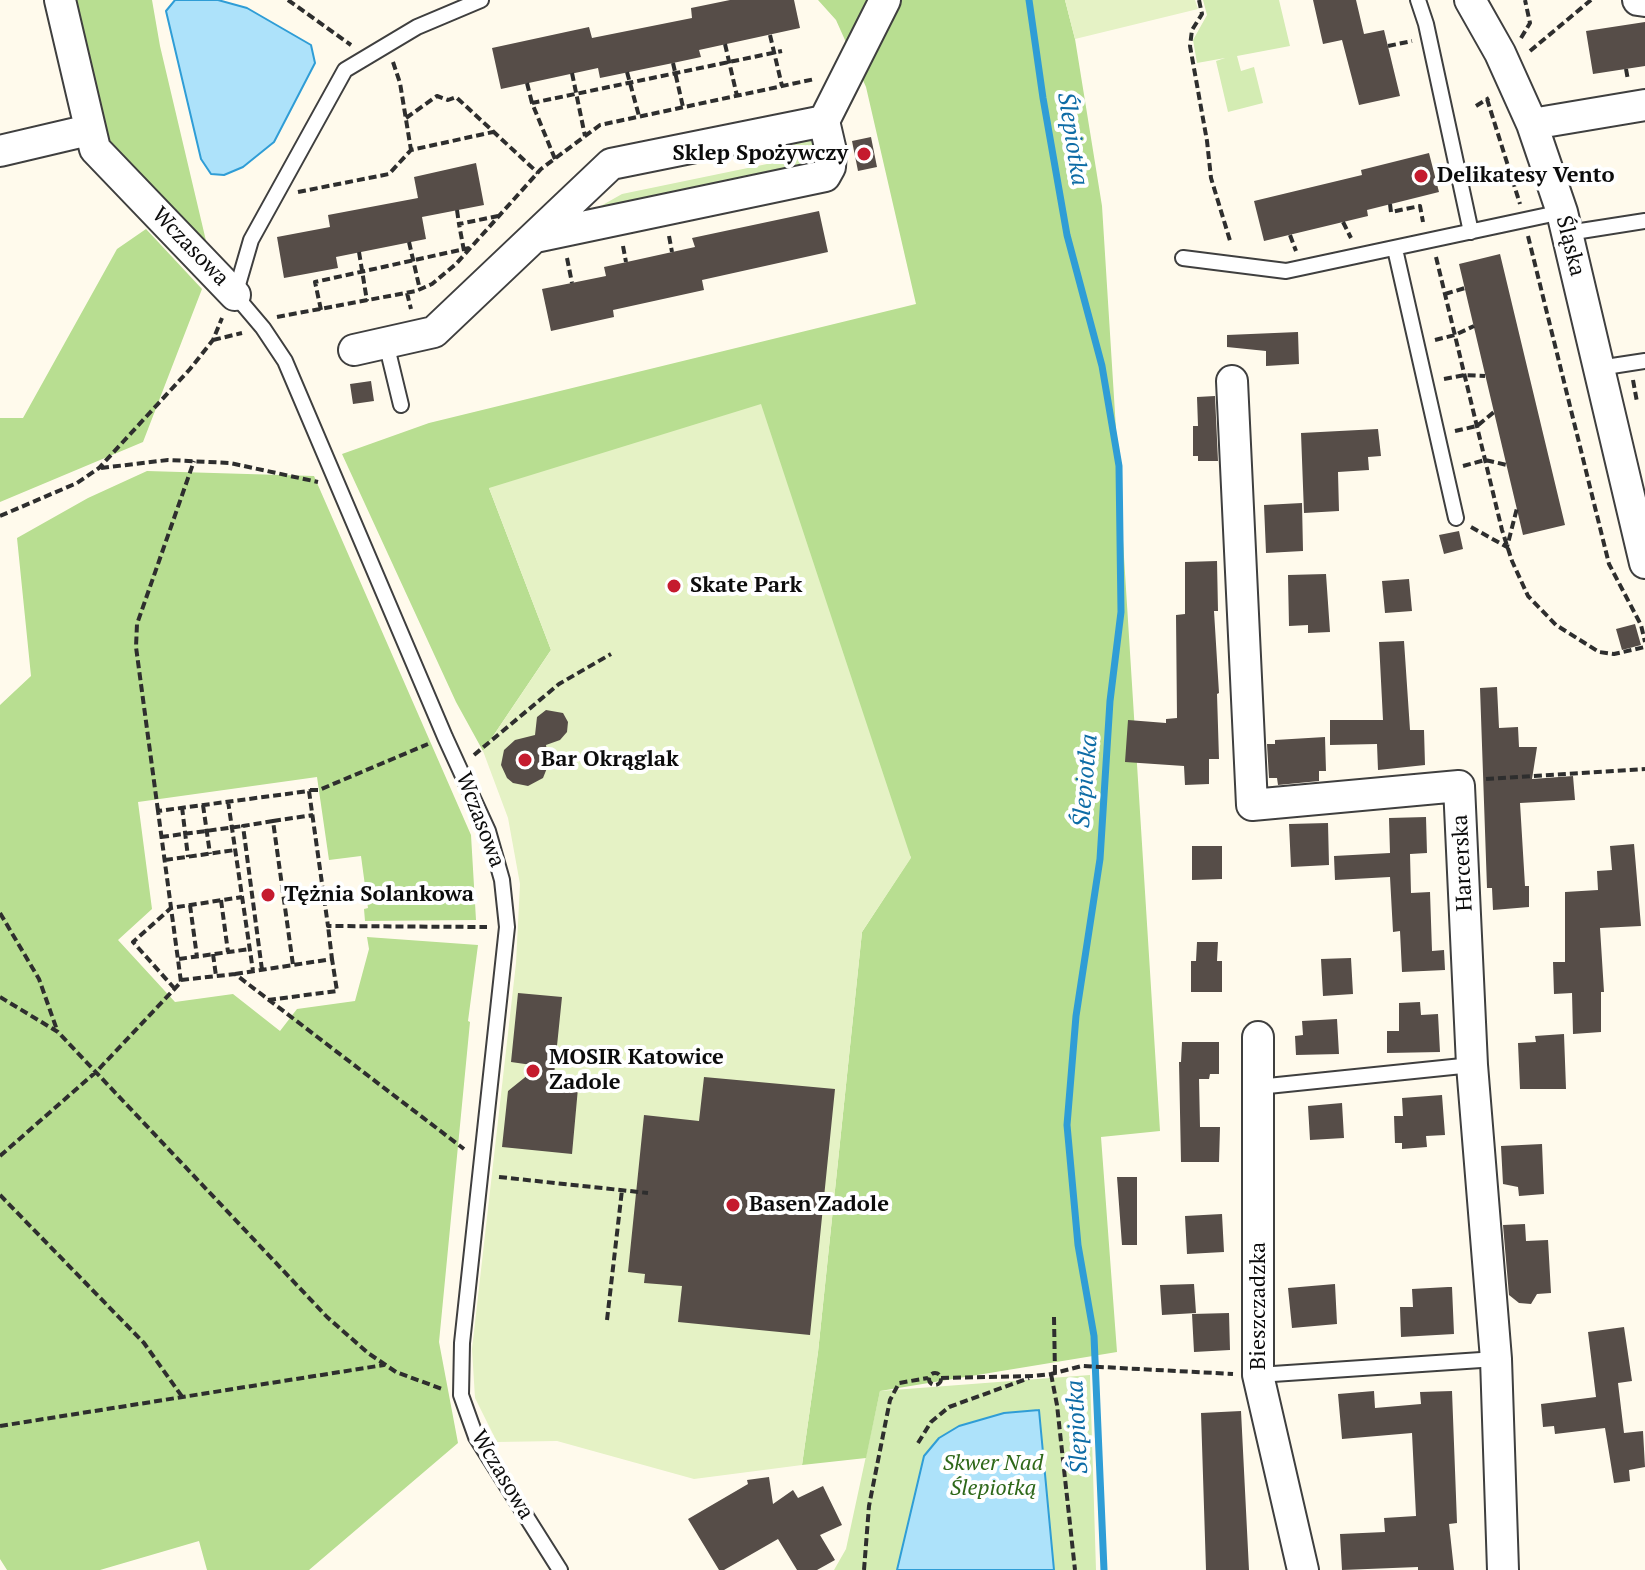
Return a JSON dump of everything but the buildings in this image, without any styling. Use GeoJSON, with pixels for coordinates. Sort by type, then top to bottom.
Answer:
{"type":"FeatureCollection","features":[{"type":"Feature","properties":{"kind":"street"},"geometry":{"type":"LineString","coordinates":[[0,151],[92,140],[60,0]]}},
{"type":"Feature","properties":{"kind":"street"},"geometry":{"type":"LineString","coordinates":[[533,238],[825,176],[830,167],[831,151],[824,121],[885,0]]}},
{"type":"Feature","properties":{"kind":"street","name":"Śląska"},"geometry":{"type":"LineString","coordinates":[[1470,0],[1500,53],[1532,124],[1565,223],[1599,368],[1638,504],[1645,563]]}},
{"type":"Feature","properties":{"kind":"street"},"geometry":{"type":"LineString","coordinates":[[1638,0],[1645,1]]}},
{"type":"Feature","properties":{"kind":"street"},"geometry":{"type":"LineString","coordinates":[[1532,124],[1637,96]]}},
{"type":"Feature","properties":{"kind":"street"},"geometry":{"type":"LineString","coordinates":[[354,350],[434,332],[611,164],[824,121]]}},
{"type":"Feature","properties":{"kind":"street","name":"Wczasowa"},"geometry":{"type":"LineString","coordinates":[[92,140],[235,295]]}},
{"type":"Feature","properties":{"kind":"street","name":"Harcerska"},"geometry":{"type":"LineString","coordinates":[[1232,381],[1252,805],[1459,786],[1472,1065],[1496,1359],[1503,1570]]}},
{"type":"Feature","properties":{"kind":"street","name":"Bieszczadzka"},"geometry":{"type":"LineString","coordinates":[[1258,1037],[1258,1375],[1303,1570]]}},
{"type":"Feature","properties":{"kind":"lane"},"geometry":{"type":"LineString","coordinates":[[235,295],[251,240],[345,70],[417,27],[481,0]]}},
{"type":"Feature","properties":{"kind":"lane"},"geometry":{"type":"LineString","coordinates":[[1418,0],[1426,24],[1471,232]]}},
{"type":"Feature","properties":{"kind":"lane"},"geometry":{"type":"LineString","coordinates":[[1183,258],[1286,271],[1525,220],[1565,223],[1645,221]]}},
{"type":"Feature","properties":{"kind":"lane"},"geometry":{"type":"LineString","coordinates":[[1395,249],[1456,518]]}},
{"type":"Feature","properties":{"kind":"lane","name":"Wczasowa"},"geometry":{"type":"LineString","coordinates":[[235,295],[285,361],[460,766],[492,844],[502,880],[507,927],[462,1343],[461,1395],[476,1437],[560,1570]]}},
{"type":"Feature","properties":{"kind":"lane"},"geometry":{"type":"LineString","coordinates":[[386,343],[401,405]]}},
{"type":"Feature","properties":{"kind":"lane"},"geometry":{"type":"LineString","coordinates":[[1599,368],[1645,361]]}},
{"type":"Feature","properties":{"kind":"lane"},"geometry":{"type":"LineString","coordinates":[[1258,1087],[1472,1065]]}},
{"type":"Feature","properties":{"kind":"lane"},"geometry":{"type":"LineString","coordinates":[[1258,1375],[1496,1359]]}},
{"type":"Feature","properties":{"kind":"path"},"geometry":{"type":"LineString","coordinates":[[288,0],[366,56]]}},
{"type":"Feature","properties":{"kind":"path"},"geometry":{"type":"LineString","coordinates":[[1199,0],[1202,14],[1192,30],[1190,46],[1211,178],[1230,243],[1237,250]]}},
{"type":"Feature","properties":{"kind":"path"},"geometry":{"type":"LineString","coordinates":[[1516,46],[1530,23],[1525,0]]}},
{"type":"Feature","properties":{"kind":"path"},"geometry":{"type":"LineString","coordinates":[[1522,58],[1591,0]]}},
{"type":"Feature","properties":{"kind":"path"},"geometry":{"type":"LineString","coordinates":[[1388,46],[1415,41],[1412,28]]}},
{"type":"Feature","properties":{"kind":"path"},"geometry":{"type":"LineString","coordinates":[[770,35],[782,86]]}},
{"type":"Feature","properties":{"kind":"path"},"geometry":{"type":"LineString","coordinates":[[725,44],[737,96]]}},
{"type":"Feature","properties":{"kind":"path"},"geometry":{"type":"LineString","coordinates":[[388,45],[400,83],[411,150]]}},
{"type":"Feature","properties":{"kind":"path"},"geometry":{"type":"LineString","coordinates":[[532,103],[782,51]]}},
{"type":"Feature","properties":{"kind":"path"},"geometry":{"type":"LineString","coordinates":[[673,63],[683,107]]}},
{"type":"Feature","properties":{"kind":"path"},"geometry":{"type":"LineString","coordinates":[[1626,69],[1637,96]]}},
{"type":"Feature","properties":{"kind":"path"},"geometry":{"type":"LineString","coordinates":[[627,72],[639,116]]}},
{"type":"Feature","properties":{"kind":"path"},"geometry":{"type":"LineString","coordinates":[[572,73],[585,136]]}},
{"type":"Feature","properties":{"kind":"path"},"geometry":{"type":"LineString","coordinates":[[527,83],[555,159]]}},
{"type":"Feature","properties":{"kind":"path"},"geometry":{"type":"LineString","coordinates":[[406,118],[437,96],[448,100],[456,97],[538,173]]}},
{"type":"Feature","properties":{"kind":"path"},"geometry":{"type":"LineString","coordinates":[[1390,204],[1391,212],[1420,206],[1423,223],[1428,222],[1507,547],[1528,596],[1556,625],[1599,652],[1614,654],[1645,644],[1641,625],[1609,564],[1525,220],[1487,99]]}},
{"type":"Feature","properties":{"kind":"path"},"geometry":{"type":"LineString","coordinates":[[276,196],[389,174],[411,150],[493,132]]}},
{"type":"Feature","properties":{"kind":"path"},"geometry":{"type":"LineString","coordinates":[[457,210],[465,252]]}},
{"type":"Feature","properties":{"kind":"path"},"geometry":{"type":"LineString","coordinates":[[459,224],[501,215]]}},
{"type":"Feature","properties":{"kind":"path"},"geometry":{"type":"LineString","coordinates":[[1343,222],[1351,240]]}},
{"type":"Feature","properties":{"kind":"path"},"geometry":{"type":"LineString","coordinates":[[1290,235],[1296,252]]}},
{"type":"Feature","properties":{"kind":"path"},"geometry":{"type":"LineString","coordinates":[[409,242],[420,290]]}},
{"type":"Feature","properties":{"kind":"path"},"geometry":{"type":"LineString","coordinates":[[315,282],[465,252],[471,248]]}},
{"type":"Feature","properties":{"kind":"path"},"geometry":{"type":"LineString","coordinates":[[1286,253],[1309,249]]}},
{"type":"Feature","properties":{"kind":"path"},"geometry":{"type":"LineString","coordinates":[[359,252],[367,301]]}},
{"type":"Feature","properties":{"kind":"path"},"geometry":{"type":"LineString","coordinates":[[314,272],[321,310]]}},
{"type":"Feature","properties":{"kind":"path"},"geometry":{"type":"LineString","coordinates":[[1445,294],[1465,288]]}},
{"type":"Feature","properties":{"kind":"path"},"geometry":{"type":"LineString","coordinates":[[407,293],[411,309]]}},
{"type":"Feature","properties":{"kind":"path"},"geometry":{"type":"LineString","coordinates":[[0,516],[77,483],[99,468],[213,340],[235,295]]}},
{"type":"Feature","properties":{"kind":"path"},"geometry":{"type":"LineString","coordinates":[[1455,335],[1474,326]]}},
{"type":"Feature","properties":{"kind":"path"},"geometry":{"type":"LineString","coordinates":[[213,340],[263,328]]}},
{"type":"Feature","properties":{"kind":"path"},"geometry":{"type":"LineString","coordinates":[[1465,375],[1485,376]]}},
{"type":"Feature","properties":{"kind":"path"},"geometry":{"type":"LineString","coordinates":[[1477,426],[1494,412]]}},
{"type":"Feature","properties":{"kind":"path"},"geometry":{"type":"LineString","coordinates":[[99,468],[168,460],[230,463],[339,487]]}},
{"type":"Feature","properties":{"kind":"path"},"geometry":{"type":"LineString","coordinates":[[1485,460],[1507,465]]}},
{"type":"Feature","properties":{"kind":"path"},"geometry":{"type":"LineString","coordinates":[[0,1156],[97,1071],[181,980],[136,647],[137,624],[194,461]]}},
{"type":"Feature","properties":{"kind":"path"},"geometry":{"type":"LineString","coordinates":[[1507,547],[1517,508]]}},
{"type":"Feature","properties":{"kind":"path"},"geometry":{"type":"LineString","coordinates":[[1456,518],[1507,547]]}},
{"type":"Feature","properties":{"kind":"path"},"geometry":{"type":"LineString","coordinates":[[460,766],[559,684],[611,654]]}},
{"type":"Feature","properties":{"kind":"path"},"geometry":{"type":"LineString","coordinates":[[158,811],[319,790],[445,737]]}},
{"type":"Feature","properties":{"kind":"path"},"geometry":{"type":"LineString","coordinates":[[1459,786],[1462,780],[1645,769]]}},
{"type":"Feature","properties":{"kind":"path"},"geometry":{"type":"LineString","coordinates":[[267,1000],[337,991],[309,791]]}},
{"type":"Feature","properties":{"kind":"path"},"geometry":{"type":"LineString","coordinates":[[228,801],[253,971]]}},
{"type":"Feature","properties":{"kind":"path"},"geometry":{"type":"LineString","coordinates":[[203,805],[210,854]]}},
{"type":"Feature","properties":{"kind":"path"},"geometry":{"type":"LineString","coordinates":[[182,807],[189,857]]}},
{"type":"Feature","properties":{"kind":"path"},"geometry":{"type":"LineString","coordinates":[[161,837],[313,815]]}},
{"type":"Feature","properties":{"kind":"path"},"geometry":{"type":"LineString","coordinates":[[273,821],[293,965]]}},
{"type":"Feature","properties":{"kind":"path"},"geometry":{"type":"LineString","coordinates":[[243,826],[262,970]]}},
{"type":"Feature","properties":{"kind":"path"},"geometry":{"type":"LineString","coordinates":[[165,860],[235,850]]}},
{"type":"Feature","properties":{"kind":"path"},"geometry":{"type":"LineString","coordinates":[[175,989],[133,942],[171,908],[242,897]]}},
{"type":"Feature","properties":{"kind":"path"},"geometry":{"type":"LineString","coordinates":[[221,900],[228,952]]}},
{"type":"Feature","properties":{"kind":"path"},"geometry":{"type":"LineString","coordinates":[[190,905],[197,957]]}},
{"type":"Feature","properties":{"kind":"path"},"geometry":{"type":"LineString","coordinates":[[0,913],[39,979],[58,1032]]}},
{"type":"Feature","properties":{"kind":"path"},"geometry":{"type":"LineString","coordinates":[[328,926],[507,927]]}},
{"type":"Feature","properties":{"kind":"path"},"geometry":{"type":"LineString","coordinates":[[179,959],[250,949]]}},
{"type":"Feature","properties":{"kind":"path"},"geometry":{"type":"LineString","coordinates":[[213,954],[216,976]]}},
{"type":"Feature","properties":{"kind":"path"},"geometry":{"type":"LineString","coordinates":[[181,980],[332,959]]}},
{"type":"Feature","properties":{"kind":"path"},"geometry":{"type":"LineString","coordinates":[[235,974],[481,1169],[648,1193]]}},
{"type":"Feature","properties":{"kind":"path"},"geometry":{"type":"LineString","coordinates":[[0,997],[58,1032],[327,1317],[396,1372],[461,1395]]}},
{"type":"Feature","properties":{"kind":"path"},"geometry":{"type":"LineString","coordinates":[[607,1320],[622,1190]]}},
{"type":"Feature","properties":{"kind":"path"},"geometry":{"type":"LineString","coordinates":[[0,1195],[144,1343],[183,1398]]}},
{"type":"Feature","properties":{"kind":"path"},"geometry":{"type":"LineString","coordinates":[[1054,1317],[1053,1374],[1075,1570]]}},
{"type":"Feature","properties":{"kind":"path"},"geometry":{"type":"LineString","coordinates":[[0,1426],[384,1365]]}},
{"type":"Feature","properties":{"kind":"path"},"geometry":{"type":"LineString","coordinates":[[864,1570],[869,1506],[890,1400],[899,1383],[928,1378],[933,1373],[941,1378],[1033,1376],[1082,1366],[1258,1375]]}},
{"type":"Feature","properties":{"kind":"path"},"geometry":{"type":"LineString","coordinates":[[918,1443],[931,1422],[949,1407],[1033,1376]]}},
{"type":"Feature","properties":{"kind":"path"},"geometry":{"type":"LineString","coordinates":[[928,1378],[931,1384],[936,1385],[941,1378]]}},
{"type":"Feature","properties":{"kind":"green space"},"geometry":{"type":"Polygon","coordinates":[[[70,0],[152,0],[211,262],[102,145],[70,0]]]}},
{"type":"Feature","properties":{"kind":"green space"},"geometry":{"type":"Polygon","coordinates":[[[818,0],[1065,0],[1075,39],[1102,206],[1160,1131],[1101,1137],[1117,1352],[880,1391],[866,1458],[802,1465],[818,1352],[862,932],[911,857],[489,488],[551,650],[483,751],[456,702],[342,454],[429,423],[916,304],[866,87],[836,20],[818,0]]]}},
{"type":"Feature","properties":{"kind":"green space"},"geometry":{"type":"Polygon","coordinates":[[[1065,0],[1195,0],[1198,9],[1075,39],[1065,0]]]}},
{"type":"Feature","properties":{"kind":"green space"},"geometry":{"type":"Polygon","coordinates":[[[1203,0],[1279,0],[1290,46],[1237,56],[1241,71],[1254,67],[1263,103],[1228,112],[1216,61],[1225,58],[1197,63],[1193,40],[1207,15],[1203,0]]]}},
{"type":"Feature","properties":{"kind":"green space"},"geometry":{"type":"Polygon","coordinates":[[[807,138],[817,146],[820,163],[592,211],[622,194],[796,158],[793,142],[807,138]]]}},
{"type":"Feature","properties":{"kind":"green space"},"geometry":{"type":"Polygon","coordinates":[[[146,229],[202,289],[143,442],[0,502],[0,418],[23,418],[117,249],[146,229]]]}},
{"type":"Feature","properties":{"kind":"green space"},"geometry":{"type":"Polygon","coordinates":[[[761,404],[911,858],[862,932],[818,1352],[802,1465],[694,1479],[557,1441],[497,1442],[475,1398],[472,1349],[516,963],[520,884],[508,818],[483,751],[551,650],[489,488],[761,404]]]}},
{"type":"Feature","properties":{"kind":"green space"},"geometry":{"type":"Polygon","coordinates":[[[147,471],[314,476],[471,835],[476,920],[365,921],[364,909],[368,908],[361,856],[329,860],[317,777],[138,802],[152,909],[118,940],[175,1002],[233,994],[280,1031],[297,1009],[355,1001],[369,949],[367,937],[478,945],[468,1021],[439,1342],[458,1443],[309,1570],[207,1570],[199,1541],[100,1570],[7,1570],[0,1559],[0,705],[31,676],[17,538],[88,498],[147,471]]]}},
{"type":"Feature","properties":{"kind":"green space","name":"Skwer Nad Ślepiotką"},"geometry":{"type":"Polygon","coordinates":[[[1090,1375],[1096,1570],[834,1570],[846,1549],[880,1391],[1090,1375]]]}},
{"type":"Feature","properties":{"kind":"water"},"geometry":{"type":"Polygon","coordinates":[[[175,0],[218,0],[247,8],[311,45],[315,63],[274,142],[243,167],[224,175],[211,174],[201,159],[166,11],[175,0]]]}},
{"type":"Feature","properties":{"kind":"water"},"geometry":{"type":"Polygon","coordinates":[[[1039,1410],[1054,1570],[897,1570],[924,1456],[939,1438],[959,1426],[1004,1413],[1039,1410]]]}},
{"type":"Feature","properties":{"kind":"waterway","name":"Ślepiotka"},"geometry":{"type":"LineString","coordinates":[[1029,0],[1067,235],[1102,366],[1119,466],[1121,612],[1110,701],[1100,859],[1076,1016],[1067,1125],[1078,1245],[1094,1336],[1104,1570]]}},
{"type":"Feature","properties":{"kind":"place","name":"Sklep Spożywczy"},"geometry":{"type":"Point","coordinates":[864,154]}},
{"type":"Feature","properties":{"kind":"place","name":"Delikatesy Vento"},"geometry":{"type":"Point","coordinates":[1421,176]}},
{"type":"Feature","properties":{"kind":"place","name":"Skate Park"},"geometry":{"type":"Point","coordinates":[674,586]}},
{"type":"Feature","properties":{"kind":"place","name":"Bar Okrąglak"},"geometry":{"type":"Point","coordinates":[525,760]}},
{"type":"Feature","properties":{"kind":"place","name":"Tężnia Solankowa"},"geometry":{"type":"Point","coordinates":[268,895]}},
{"type":"Feature","properties":{"kind":"place","name":"MOSIR Katowice Zadole"},"geometry":{"type":"Point","coordinates":[533,1071]}},
{"type":"Feature","properties":{"kind":"place","name":"Basen Zadole"},"geometry":{"type":"Point","coordinates":[733,1205]}}]}
